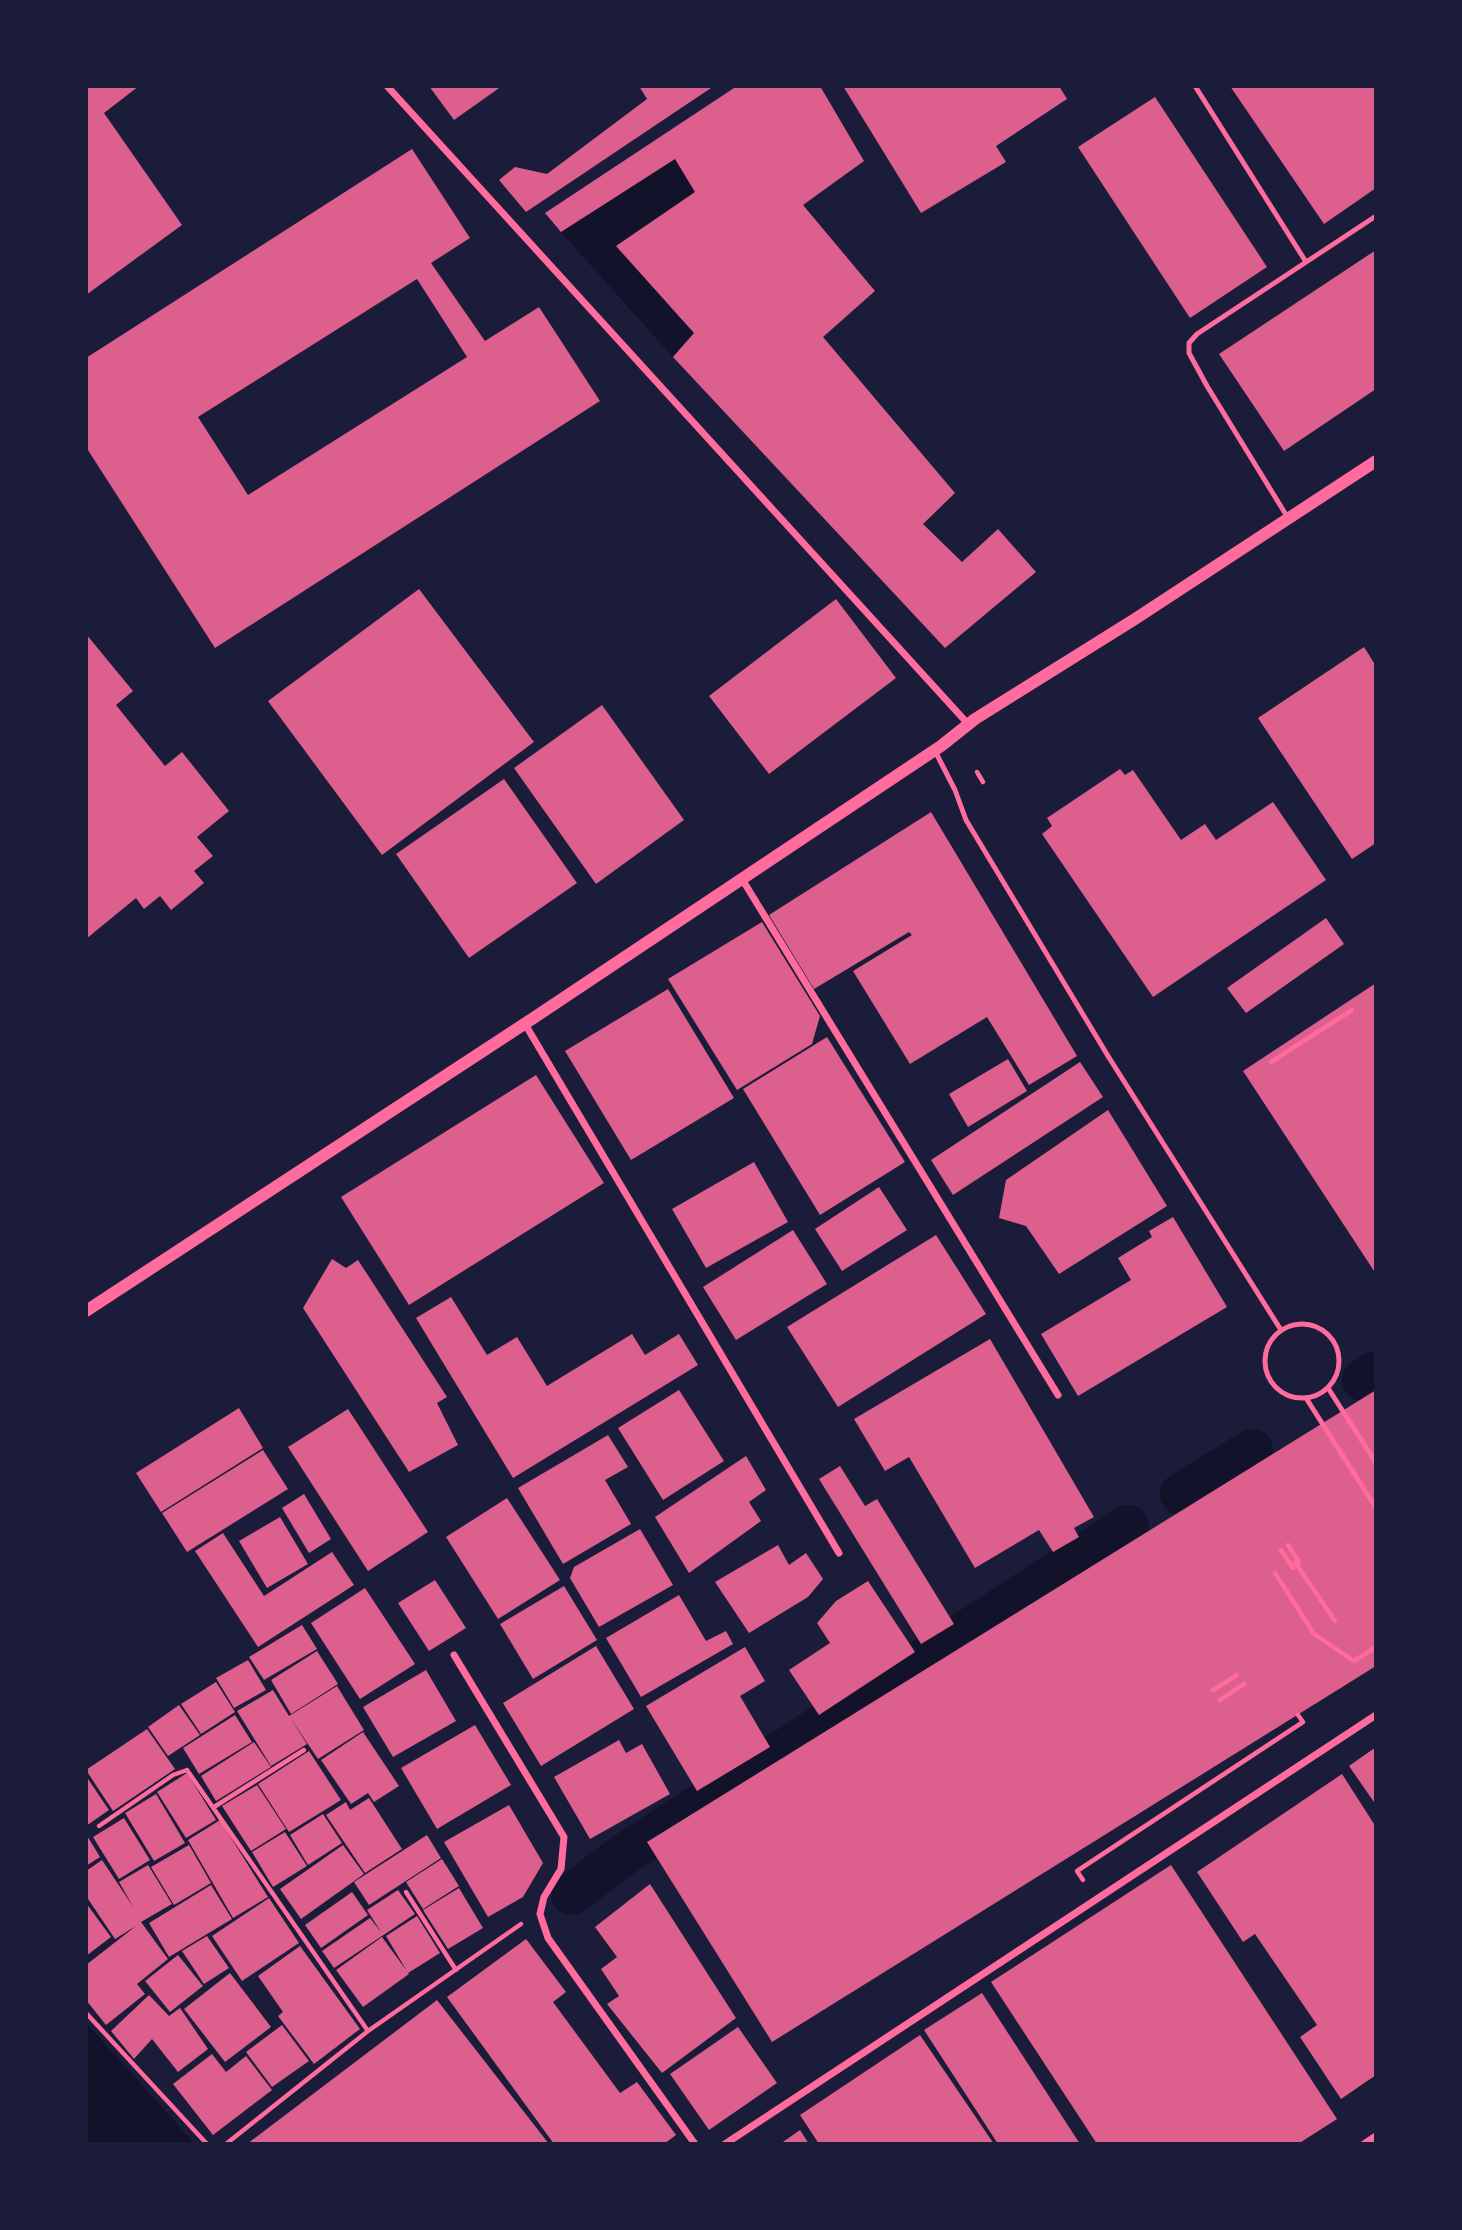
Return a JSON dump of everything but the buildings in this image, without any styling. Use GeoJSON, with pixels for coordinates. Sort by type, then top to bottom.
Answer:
{"type":"FeatureCollection","features":[{"type":"Feature","properties":{"kind":"street"},"geometry":{"type":"LineString","coordinates":[[387,86],[969,725]]}},
{"type":"Feature","properties":{"kind":"street"},"geometry":{"type":"LineString","coordinates":[[86,1311],[525,1024],[935,751],[969,725],[1376,461]]}},
{"type":"Feature","properties":{"kind":"street"},"geometry":{"type":"LineString","coordinates":[[742,879],[1058,1395]]}},
{"type":"Feature","properties":{"kind":"street"},"geometry":{"type":"LineString","coordinates":[[525,1024],[839,1553]]}},
{"type":"Feature","properties":{"kind":"street"},"geometry":{"type":"LineString","coordinates":[[454,1655],[564,1838],[561,1869],[544,1897],[540,1914],[548,1938],[695,2144]]}},
{"type":"Feature","properties":{"kind":"street"},"geometry":{"type":"LineString","coordinates":[[725,2144],[1376,1716]]}},
{"type":"Feature","properties":{"kind":"street"},"geometry":{"type":"LineString","coordinates":[[1364,2144],[1376,2136]]}},
{"type":"Feature","properties":{"kind":"lane"},"geometry":{"type":"LineString","coordinates":[[1195,86],[1306,262]]}},
{"type":"Feature","properties":{"kind":"lane"},"geometry":{"type":"LineString","coordinates":[[1289,518],[1207,386],[1189,353],[1189,343],[1197,334],[1376,216]]}},
{"type":"Feature","properties":{"kind":"lane"},"geometry":{"type":"LineString","coordinates":[[935,751],[956,790],[967,820],[1161,1139],[1281,1329]]}},
{"type":"Feature","properties":{"kind":"lane"},"geometry":{"type":"LineString","coordinates":[[1291,1325],[1315,1326],[1334,1340],[1339,1352],[1336,1377],[1328,1388],[1318,1395],[1293,1397],[1272,1383],[1266,1372],[1267,1348],[1281,1329],[1291,1325]]}},
{"type":"Feature","properties":{"kind":"lane"},"geometry":{"type":"LineString","coordinates":[[1328,1388],[1376,1463]]}},
{"type":"Feature","properties":{"kind":"lane"},"geometry":{"type":"LineString","coordinates":[[1306,1398],[1376,1508]]}},
{"type":"Feature","properties":{"kind":"path"},"geometry":{"type":"LineString","coordinates":[[978,772],[983,782]]}},
{"type":"Feature","properties":{"kind":"path"},"geometry":{"type":"LineString","coordinates":[[1271,1062],[1352,1010]]}},
{"type":"Feature","properties":{"kind":"path"},"geometry":{"type":"LineString","coordinates":[[1288,1545],[1296,1564],[1335,1621]]}},
{"type":"Feature","properties":{"kind":"path"},"geometry":{"type":"LineString","coordinates":[[1281,1550],[1296,1564]]}},
{"type":"Feature","properties":{"kind":"path"},"geometry":{"type":"LineString","coordinates":[[1275,1573],[1314,1634],[1354,1661],[1376,1647]]}},
{"type":"Feature","properties":{"kind":"path"},"geometry":{"type":"LineString","coordinates":[[1213,1690],[1237,1675]]}},
{"type":"Feature","properties":{"kind":"path"},"geometry":{"type":"LineString","coordinates":[[1220,1700],[1244,1684]]}},
{"type":"Feature","properties":{"kind":"path"},"geometry":{"type":"LineString","coordinates":[[1089,1891],[1077,1871],[1303,1722],[1298,1715]]}},
{"type":"Feature","properties":{"kind":"path"},"geometry":{"type":"LineString","coordinates":[[214,1807],[303,1750]]}},
{"type":"Feature","properties":{"kind":"path"},"geometry":{"type":"LineString","coordinates":[[99,1825],[173,1775],[187,1770],[368,2031]]}},
{"type":"Feature","properties":{"kind":"path"},"geometry":{"type":"LineString","coordinates":[[406,1892],[456,1970]]}},
{"type":"Feature","properties":{"kind":"path"},"geometry":{"type":"LineString","coordinates":[[226,2144],[368,2031],[521,1923],[540,1914]]}},
{"type":"Feature","properties":{"kind":"path"},"geometry":{"type":"LineString","coordinates":[[86,2013],[207,2144]]}},
{"type":"Feature","properties":{"kind":"shaded area"},"geometry":{"type":"Polygon","coordinates":[[[675,159],[695,192],[616,247],[694,333],[673,357],[561,232],[675,159]]]}},
{"type":"Feature","properties":{"kind":"shaded area"},"geometry":{"type":"Polygon","coordinates":[[[86,2023],[195,2144],[86,2144],[86,2023]]]}},
{"type":"Feature","properties":{"kind":"waterway"},"geometry":{"type":"LineString","coordinates":[[1363,1380],[1376,1372]]}},
{"type":"Feature","properties":{"kind":"waterway"},"geometry":{"type":"LineString","coordinates":[[1181,1494],[1252,1450]]}},
{"type":"Feature","properties":{"kind":"waterway"},"geometry":{"type":"LineString","coordinates":[[572,1894],[623,1855],[1128,1526]]}}]}
